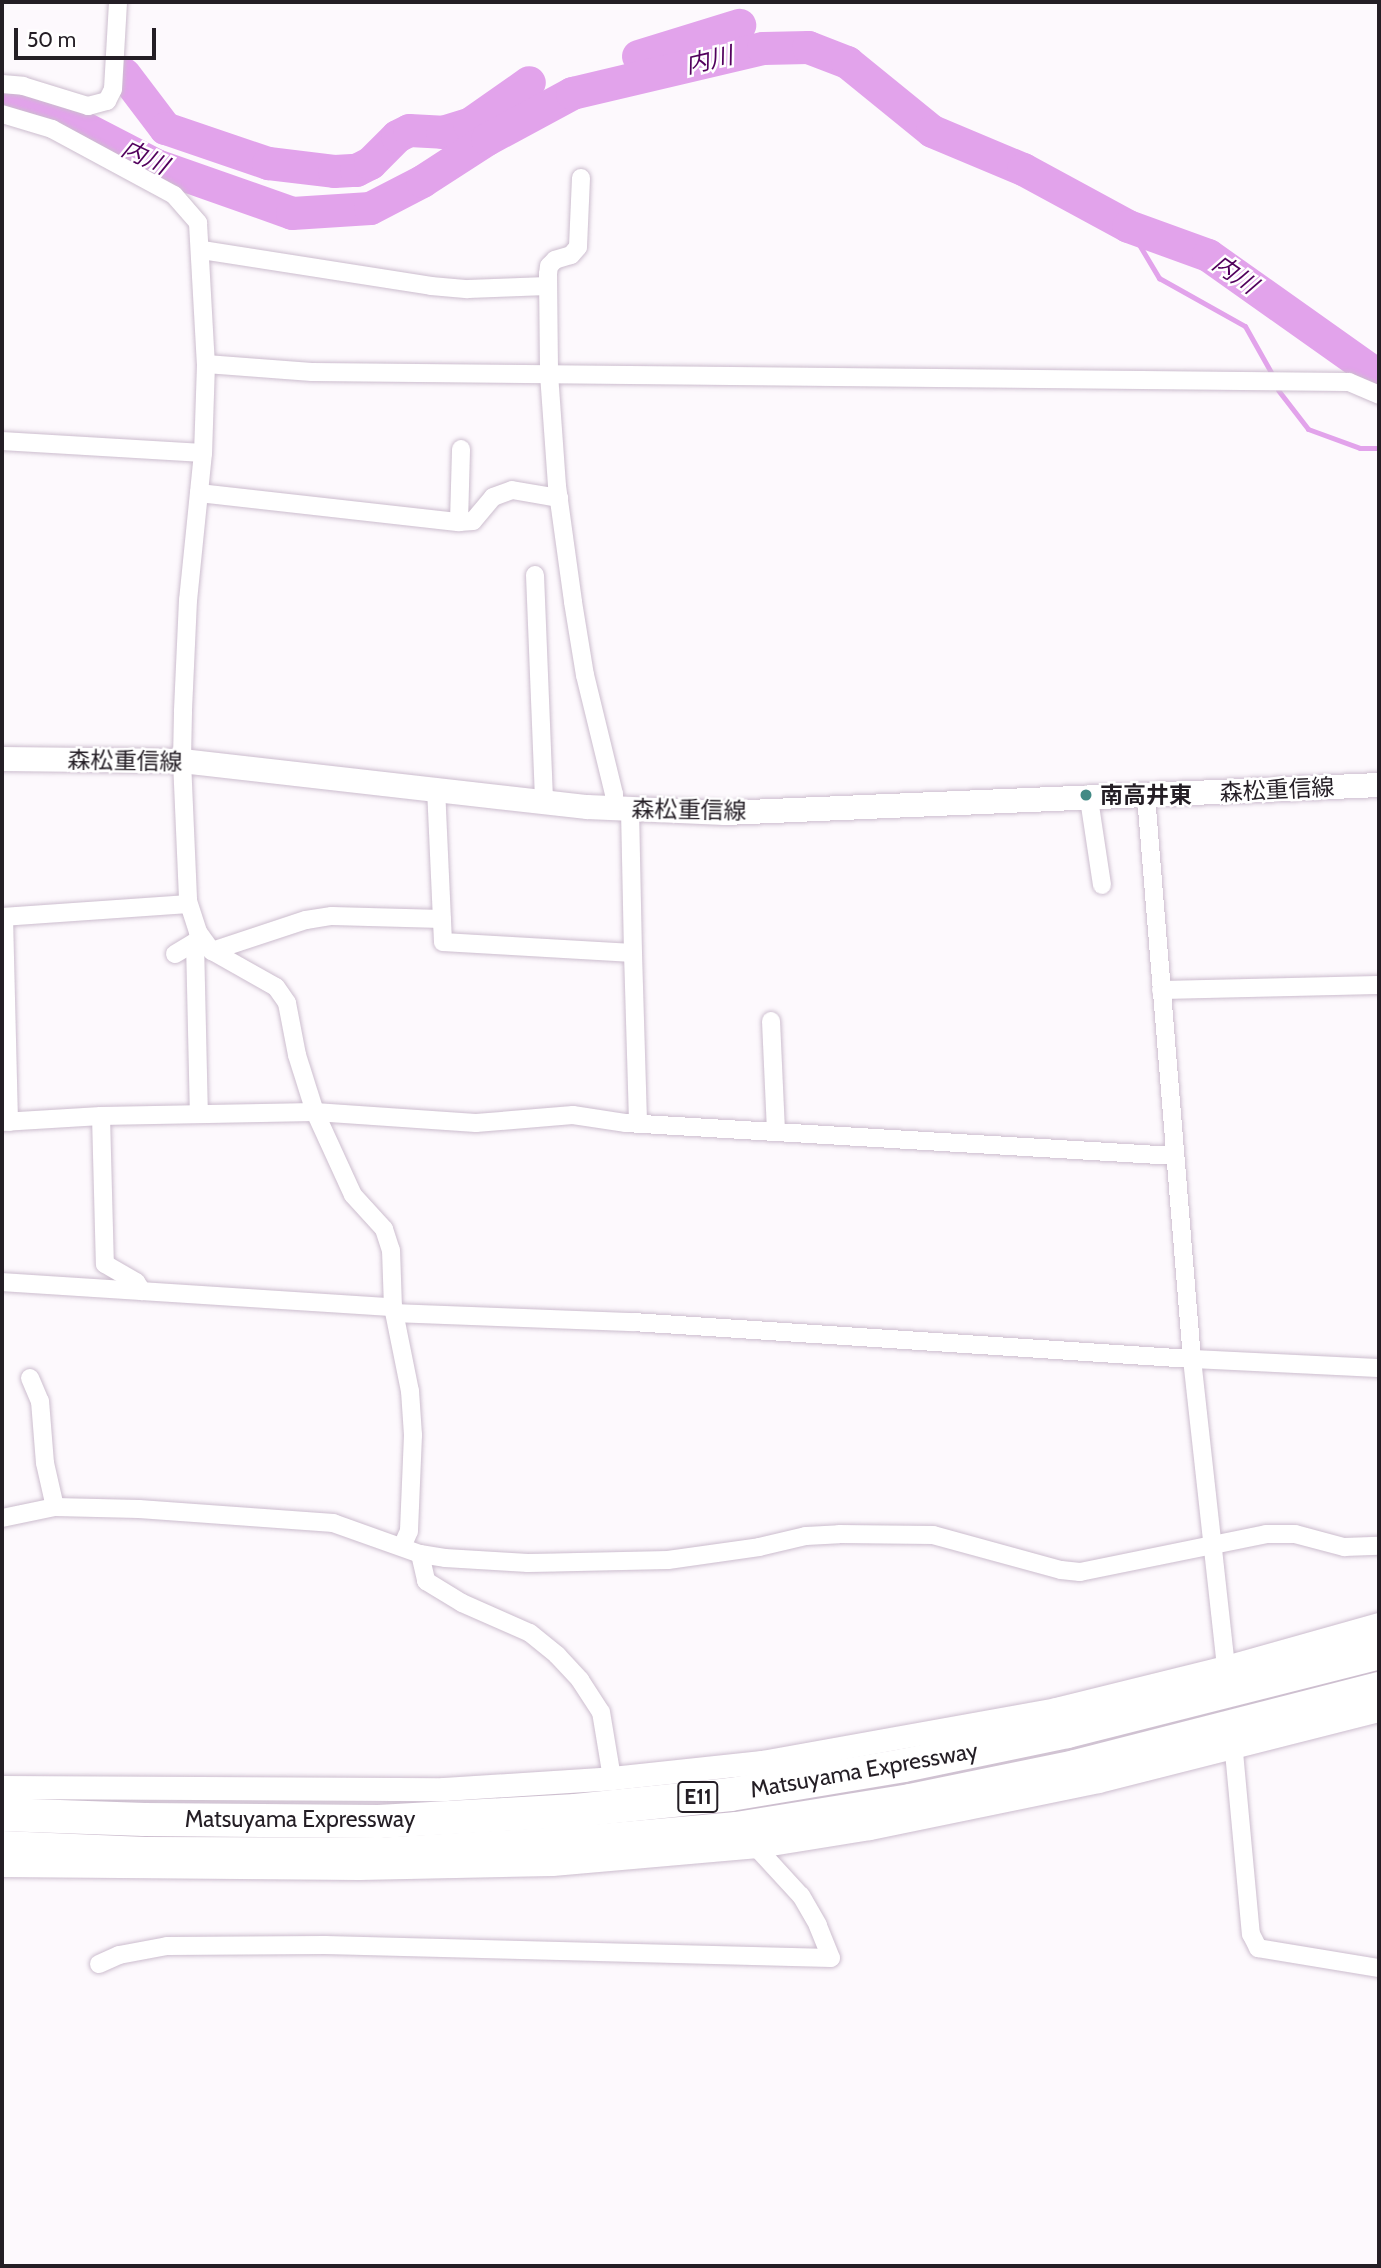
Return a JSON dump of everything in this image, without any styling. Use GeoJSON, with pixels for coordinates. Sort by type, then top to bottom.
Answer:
{"type":"FeatureCollection","features":[{"type":"Feature","properties":{"kind":"highway","name":"Matsuyama Expressway"},"geometry":{"type":"LineString","coordinates":[[2,1814],[144,1819],[378,1821],[575,1810],[730,1794],[903,1765],[1067,1731],[1379,1652]]}},
{"type":"Feature","properties":{"kind":"highway","name":"Matsuyama Expressway"},"geometry":{"type":"LineString","coordinates":[[2,1847],[144,1853],[376,1854],[579,1842],[736,1828],[910,1800],[1074,1766],[1379,1688]]}},
{"type":"Feature","properties":{"kind":"main road","name":"森松重信線"},"geometry":{"type":"LineString","coordinates":[[2,759],[181,761],[544,802],[622,809],[725,813],[1379,785]]}},
{"type":"Feature","properties":{"kind":"street"},"geometry":{"type":"LineString","coordinates":[[2,84],[23,86],[88,107],[107,101],[113,89],[118,2]]}},
{"type":"Feature","properties":{"kind":"street"},"geometry":{"type":"LineString","coordinates":[[2,114],[52,129],[174,195],[198,223],[202,250],[206,364],[203,453],[188,600],[181,761],[189,904],[203,943],[199,1113]]}},
{"type":"Feature","properties":{"kind":"street"},"geometry":{"type":"LineString","coordinates":[[580,178],[578,247],[571,256],[555,260],[549,266],[549,374],[559,498],[586,675],[614,794],[622,809],[633,953],[638,1123]]}},
{"type":"Feature","properties":{"kind":"street"},"geometry":{"type":"LineString","coordinates":[[202,250],[431,286],[468,289],[547,286]]}},
{"type":"Feature","properties":{"kind":"street"},"geometry":{"type":"LineString","coordinates":[[206,364],[312,372],[1349,382],[1379,395]]}},
{"type":"Feature","properties":{"kind":"street"},"geometry":{"type":"LineString","coordinates":[[2,441],[203,453]]}},
{"type":"Feature","properties":{"kind":"street"},"geometry":{"type":"LineString","coordinates":[[459,522],[461,449]]}},
{"type":"Feature","properties":{"kind":"street"},"geometry":{"type":"LineString","coordinates":[[199,493],[459,522],[473,522],[494,497],[512,489],[559,498]]}},
{"type":"Feature","properties":{"kind":"street"},"geometry":{"type":"LineString","coordinates":[[535,575],[544,802]]}},
{"type":"Feature","properties":{"kind":"street"},"geometry":{"type":"LineString","coordinates":[[436,788],[443,942],[633,953]]}},
{"type":"Feature","properties":{"kind":"street"},"geometry":{"type":"LineString","coordinates":[[1146,796],[1192,1359],[1226,1667]]}},
{"type":"Feature","properties":{"kind":"street"},"geometry":{"type":"LineString","coordinates":[[1089,799],[1102,885]]}},
{"type":"Feature","properties":{"kind":"street"},"geometry":{"type":"LineString","coordinates":[[189,904],[3,917],[6,1122],[101,1116],[315,1112],[476,1123],[573,1115],[638,1123],[1175,1156]]}},
{"type":"Feature","properties":{"kind":"street"},"geometry":{"type":"LineString","coordinates":[[175,954],[203,943],[332,916],[442,919]]}},
{"type":"Feature","properties":{"kind":"street"},"geometry":{"type":"LineString","coordinates":[[203,943],[276,987],[287,1003],[297,1055],[315,1112],[353,1195],[384,1229],[391,1250],[394,1310],[410,1391],[413,1434],[409,1531],[402,1546]]}},
{"type":"Feature","properties":{"kind":"street"},"geometry":{"type":"LineString","coordinates":[[1161,990],[1379,985]]}},
{"type":"Feature","properties":{"kind":"street"},"geometry":{"type":"LineString","coordinates":[[771,1021],[776,1132]]}},
{"type":"Feature","properties":{"kind":"street"},"geometry":{"type":"LineString","coordinates":[[101,1116],[105,1264],[136,1282],[142,1291]]}},
{"type":"Feature","properties":{"kind":"street"},"geometry":{"type":"LineString","coordinates":[[2,1282],[394,1310],[633,1322],[1192,1359],[1379,1367]]}},
{"type":"Feature","properties":{"kind":"street"},"geometry":{"type":"LineString","coordinates":[[30,1378],[40,1401],[45,1463],[55,1507]]}},
{"type":"Feature","properties":{"kind":"street"},"geometry":{"type":"LineString","coordinates":[[2,1518],[55,1507],[139,1509],[333,1523],[420,1554],[445,1558],[589,1564],[668,1560],[759,1548],[806,1536],[933,1535],[1061,1570],[1080,1572],[1266,1534],[1295,1534],[1344,1546],[1379,1546]]}},
{"type":"Feature","properties":{"kind":"street"},"geometry":{"type":"LineString","coordinates":[[420,1554],[426,1581],[462,1603],[530,1633],[557,1654],[580,1680],[601,1712],[612,1778]]}},
{"type":"Feature","properties":{"kind":"street"},"geometry":{"type":"LineString","coordinates":[[2,1787],[444,1789],[612,1778],[802,1755],[1056,1709],[1226,1667],[1379,1624]]}},
{"type":"Feature","properties":{"kind":"street"},"geometry":{"type":"LineString","coordinates":[[2,1868],[359,1871],[553,1867],[758,1849],[967,1812],[1234,1752],[1379,1713]]}},
{"type":"Feature","properties":{"kind":"street"},"geometry":{"type":"LineString","coordinates":[[1234,1752],[1251,1934],[1258,1948],[1379,1968]]}},
{"type":"Feature","properties":{"kind":"street"},"geometry":{"type":"LineString","coordinates":[[99,1964],[119,1955],[167,1947],[312,1945],[831,1958],[818,1925],[801,1896],[758,1849]]}},
{"type":"Feature","properties":{"kind":"waterway"},"geometry":{"type":"LineString","coordinates":[[638,56],[739,25]]}},
{"type":"Feature","properties":{"kind":"waterway","name":"内川"},"geometry":{"type":"LineString","coordinates":[[2,98],[67,119],[156,165],[292,213],[370,208],[422,181],[487,139],[572,93],[763,48],[808,47],[847,62],[932,131],[1023,169],[1128,226],[1208,255],[1379,376]]}},
{"type":"Feature","properties":{"kind":"waterway"},"geometry":{"type":"LineString","coordinates":[[124,74],[165,128],[268,163],[334,171],[356,170],[370,163],[397,136],[409,130],[442,132],[469,124],[529,82]]}},
{"type":"Feature","properties":{"kind":"waterway"},"geometry":{"type":"LineString","coordinates":[[1128,226],[1159,278],[1245,326],[1272,374]]}},
{"type":"Feature","properties":{"kind":"waterway"},"geometry":{"type":"LineString","coordinates":[[1278,390],[1308,429],[1360,448],[1379,448]]}},
{"type":"Feature","properties":{"kind":"place","name":"南高井東"},"geometry":{"type":"Point","coordinates":[1086,795]}}]}
